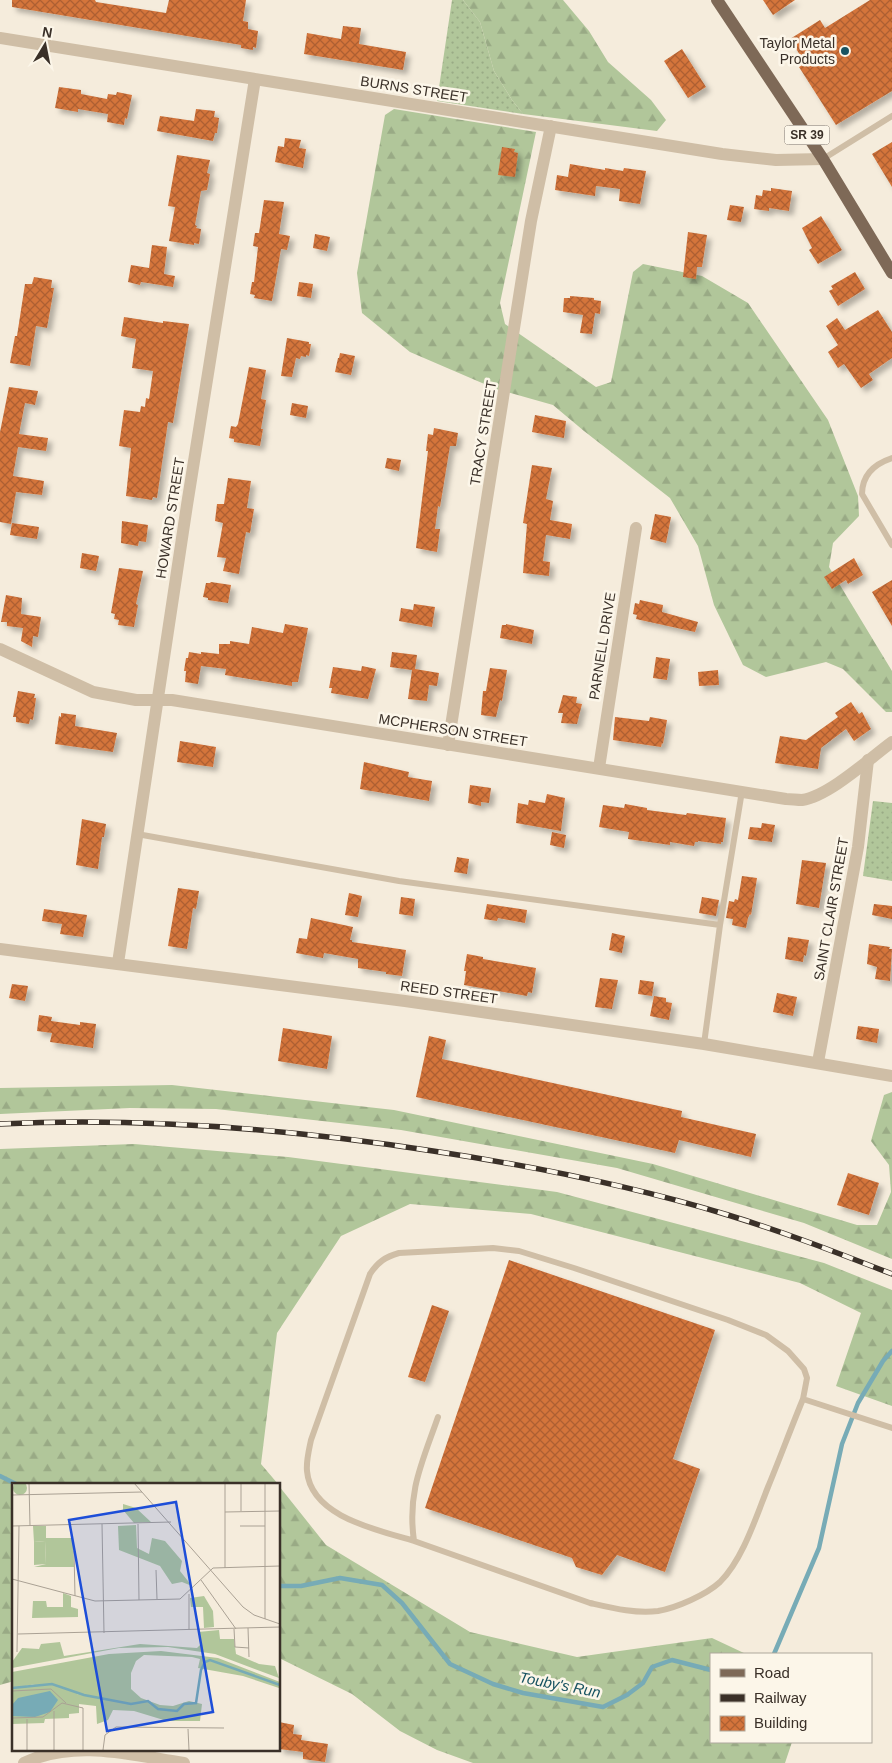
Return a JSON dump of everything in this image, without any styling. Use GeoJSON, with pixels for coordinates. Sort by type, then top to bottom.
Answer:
{"type":"FeatureCollection","features":[{"type":"Feature","properties":{"kind":"main road","name":"SR 39"},"geometry":{"type":"LineString","coordinates":[[717,0],[823,159],[892,272]]}},
{"type":"Feature","properties":{"kind":"street","name":"BURNS STREET"},"geometry":{"type":"LineString","coordinates":[[0,38],[776,160],[823,159]]}},
{"type":"Feature","properties":{"kind":"street","name":"HOWARD STREET"},"geometry":{"type":"LineString","coordinates":[[118,963],[157,700],[255,79]]}},
{"type":"Feature","properties":{"kind":"street","name":"TRACY STREET"},"geometry":{"type":"LineString","coordinates":[[448,744],[531,222],[551,126]]}},
{"type":"Feature","properties":{"kind":"street","name":"PARNELL DRIVE"},"geometry":{"type":"LineString","coordinates":[[598,768],[636,528]]}},
{"type":"Feature","properties":{"kind":"street","name":"MCPHERSON STREET"},"geometry":{"type":"LineString","coordinates":[[0,649],[93,692],[136,700],[172,700],[786,799],[801,800],[816,796],[830,788],[892,742]]}},
{"type":"Feature","properties":{"kind":"street","name":"SAINT CLAIR STREET"},"geometry":{"type":"LineString","coordinates":[[818,1062],[855,865],[868,760]]}},
{"type":"Feature","properties":{"kind":"street","name":"REED STREET"},"geometry":{"type":"LineString","coordinates":[[0,948],[405,1001],[704,1044],[892,1076]]}},
{"type":"Feature","properties":{"kind":"street"},"geometry":{"type":"LineString","coordinates":[[24,1763],[65,1750],[84,1750],[184,1763]]}},
{"type":"Feature","properties":{"kind":"lane"},"geometry":{"type":"LineString","coordinates":[[823,159],[892,116]]}},
{"type":"Feature","properties":{"kind":"lane"},"geometry":{"type":"LineString","coordinates":[[892,458],[882,461],[867,474],[862,485],[862,494],[892,545]]}},
{"type":"Feature","properties":{"kind":"lane"},"geometry":{"type":"LineString","coordinates":[[704,1044],[720,925],[742,791]]}},
{"type":"Feature","properties":{"kind":"lane"},"geometry":{"type":"LineString","coordinates":[[137,834],[399,881],[720,925]]}},
{"type":"Feature","properties":{"kind":"lane"},"geometry":{"type":"LineString","coordinates":[[474,1248],[519,1251],[728,1320],[766,1335],[788,1351],[804,1369],[807,1378],[803,1399],[752,1527],[736,1559],[727,1574],[718,1583],[674,1607],[657,1611],[640,1611],[590,1604],[414,1542],[346,1519],[322,1502],[315,1492],[306,1471],[311,1440],[370,1274],[376,1265],[389,1256],[399,1253],[474,1248]]}},
{"type":"Feature","properties":{"kind":"lane"},"geometry":{"type":"LineString","coordinates":[[803,1399],[892,1428]]}},
{"type":"Feature","properties":{"kind":"lane"},"geometry":{"type":"LineString","coordinates":[[414,1542],[411,1513],[413,1494],[417,1474],[438,1417]]}},
{"type":"Feature","properties":{"kind":"green space"},"geometry":{"type":"Polygon","coordinates":[[[452,0],[463,0],[480,22],[494,71],[523,114],[437,101],[452,0]]]}},
{"type":"Feature","properties":{"kind":"green space"},"geometry":{"type":"Polygon","coordinates":[[[463,0],[563,0],[589,31],[608,62],[651,100],[666,120],[657,131],[523,114],[494,71],[480,22],[463,0]]]}},
{"type":"Feature","properties":{"kind":"green space"},"geometry":{"type":"Polygon","coordinates":[[[394,109],[536,132],[500,303],[505,324],[596,387],[611,382],[633,272],[643,264],[702,276],[748,303],[828,420],[858,496],[859,516],[833,543],[829,567],[892,671],[892,712],[886,712],[843,669],[826,662],[766,677],[743,665],[714,605],[698,546],[670,498],[553,405],[496,389],[410,352],[362,313],[357,273],[385,115],[394,109]]]}},
{"type":"Feature","properties":{"kind":"green space"},"geometry":{"type":"Polygon","coordinates":[[[873,801],[892,803],[892,881],[863,876],[873,801]]]}},
{"type":"Feature","properties":{"kind":"green space"},"geometry":{"type":"Polygon","coordinates":[[[172,1085],[394,1110],[653,1164],[857,1225],[877,1225],[891,1192],[889,1165],[871,1141],[884,1095],[892,1092],[892,1259],[804,1223],[617,1168],[401,1130],[216,1109],[130,1108],[0,1114],[0,1088],[172,1085]]]}},
{"type":"Feature","properties":{"kind":"green space"},"geometry":{"type":"Polygon","coordinates":[[[134,1144],[288,1157],[557,1192],[824,1263],[892,1290],[892,1406],[836,1386],[861,1313],[800,1283],[531,1214],[410,1204],[341,1236],[277,1333],[261,1464],[277,1483],[12,1483],[12,1682],[0,1685],[0,1149],[134,1144]]]}},
{"type":"Feature","properties":{"kind":"green space"},"geometry":{"type":"Polygon","coordinates":[[[280,1487],[326,1545],[470,1632],[577,1657],[712,1638],[744,1653],[710,1653],[710,1743],[792,1743],[785,1763],[473,1763],[437,1750],[400,1731],[352,1694],[280,1658],[280,1487]]]}},
{"type":"Feature","properties":{"kind":"building"},"geometry":{"type":"Polygon","coordinates":[[[12,0],[95,0],[96,2],[166,13],[169,0],[246,0],[243,21],[248,22],[248,29],[258,31],[256,48],[253,47],[253,50],[241,48],[241,45],[12,7],[12,0]]]}},
{"type":"Feature","properties":{"kind":"building"},"geometry":{"type":"Polygon","coordinates":[[[763,0],[795,0],[773,15],[763,0]]]}},
{"type":"Feature","properties":{"kind":"building","name":"Taylor Metal Products"},"geometry":{"type":"Polygon","coordinates":[[[870,0],[892,0],[892,91],[836,125],[799,67],[805,63],[790,39],[820,20],[825,28],[870,0]]]}},
{"type":"Feature","properties":{"kind":"building"},"geometry":{"type":"Polygon","coordinates":[[[343,26],[361,28],[359,44],[406,52],[403,70],[304,54],[307,33],[341,39],[343,26]]]}},
{"type":"Feature","properties":{"kind":"building"},"geometry":{"type":"Polygon","coordinates":[[[682,49],[706,87],[688,98],[664,61],[682,49]]]}},
{"type":"Feature","properties":{"kind":"building"},"geometry":{"type":"Polygon","coordinates":[[[59,87],[81,90],[81,94],[107,99],[108,94],[116,95],[117,92],[132,95],[124,125],[107,122],[108,114],[78,109],[78,112],[55,108],[59,87]]]}},
{"type":"Feature","properties":{"kind":"building"},"geometry":{"type":"Polygon","coordinates":[[[196,109],[215,111],[214,117],[219,118],[217,133],[215,133],[213,141],[157,131],[160,116],[194,121],[196,109]]]}},
{"type":"Feature","properties":{"kind":"building"},"geometry":{"type":"Polygon","coordinates":[[[285,138],[301,140],[299,148],[306,149],[303,168],[275,162],[278,146],[284,147],[285,138]]]}},
{"type":"Feature","properties":{"kind":"building"},"geometry":{"type":"Polygon","coordinates":[[[892,142],[892,187],[872,154],[892,142]]]}},
{"type":"Feature","properties":{"kind":"building"},"geometry":{"type":"Polygon","coordinates":[[[502,147],[515,149],[514,152],[518,153],[515,177],[498,175],[502,147]]]}},
{"type":"Feature","properties":{"kind":"building"},"geometry":{"type":"Polygon","coordinates":[[[177,155],[210,160],[207,173],[210,174],[207,190],[201,191],[195,225],[197,226],[196,228],[201,229],[199,244],[169,241],[175,207],[168,206],[177,155]]]}},
{"type":"Feature","properties":{"kind":"building"},"geometry":{"type":"Polygon","coordinates":[[[570,164],[605,170],[605,168],[623,171],[624,168],[646,171],[640,204],[619,201],[620,189],[596,186],[595,196],[555,190],[557,175],[568,177],[570,164]]]}},
{"type":"Feature","properties":{"kind":"building"},"geometry":{"type":"Polygon","coordinates":[[[771,188],[792,191],[789,211],[769,208],[769,211],[754,209],[756,195],[762,196],[763,190],[771,191],[771,188]]]}},
{"type":"Feature","properties":{"kind":"building"},"geometry":{"type":"Polygon","coordinates":[[[264,200],[284,202],[279,234],[290,236],[287,250],[281,249],[272,301],[254,298],[255,295],[250,294],[252,282],[254,282],[258,247],[253,246],[255,233],[259,233],[264,200]]]}},
{"type":"Feature","properties":{"kind":"building"},"geometry":{"type":"Polygon","coordinates":[[[730,205],[744,207],[741,222],[727,220],[730,205]]]}},
{"type":"Feature","properties":{"kind":"building"},"geometry":{"type":"Polygon","coordinates":[[[821,216],[842,250],[818,264],[809,250],[812,248],[802,228],[821,216]]]}},
{"type":"Feature","properties":{"kind":"building"},"geometry":{"type":"Polygon","coordinates":[[[688,232],[707,235],[702,267],[697,267],[696,279],[683,277],[688,232]]]}},
{"type":"Feature","properties":{"kind":"building"},"geometry":{"type":"Polygon","coordinates":[[[315,234],[330,237],[327,251],[313,248],[315,234]]]}},
{"type":"Feature","properties":{"kind":"building"},"geometry":{"type":"Polygon","coordinates":[[[152,245],[167,247],[164,274],[175,276],[173,287],[141,282],[140,285],[128,282],[131,265],[149,268],[152,245]]]}},
{"type":"Feature","properties":{"kind":"building"},"geometry":{"type":"Polygon","coordinates":[[[855,272],[865,289],[838,306],[829,291],[833,289],[831,286],[855,272]]]}},
{"type":"Feature","properties":{"kind":"building"},"geometry":{"type":"Polygon","coordinates":[[[34,277],[52,280],[51,288],[54,288],[47,328],[36,326],[30,366],[10,363],[15,336],[17,336],[25,284],[32,284],[34,277]]]}},
{"type":"Feature","properties":{"kind":"building"},"geometry":{"type":"Polygon","coordinates":[[[299,282],[313,284],[311,298],[297,296],[299,282]]]}},
{"type":"Feature","properties":{"kind":"building"},"geometry":{"type":"Polygon","coordinates":[[[570,296],[594,298],[594,300],[601,301],[600,314],[595,313],[592,334],[580,333],[583,315],[563,312],[564,298],[570,298],[570,296]]]}},
{"type":"Feature","properties":{"kind":"building"},"geometry":{"type":"Polygon","coordinates":[[[878,310],[892,332],[892,358],[869,374],[873,380],[861,388],[844,364],[838,368],[828,352],[838,345],[826,326],[837,318],[845,330],[878,310]]]}},
{"type":"Feature","properties":{"kind":"building"},"geometry":{"type":"Polygon","coordinates":[[[124,317],[163,323],[163,321],[189,324],[173,423],[168,422],[157,498],[153,497],[152,500],[126,496],[131,448],[119,446],[124,410],[140,412],[141,406],[145,407],[146,398],[149,399],[153,371],[132,368],[136,339],[121,336],[124,317]]]}},
{"type":"Feature","properties":{"kind":"building"},"geometry":{"type":"Polygon","coordinates":[[[287,338],[311,344],[309,356],[301,356],[300,359],[296,358],[292,377],[281,376],[287,338]]]}},
{"type":"Feature","properties":{"kind":"building"},"geometry":{"type":"Polygon","coordinates":[[[340,353],[355,356],[351,375],[335,372],[340,353]]]}},
{"type":"Feature","properties":{"kind":"building"},"geometry":{"type":"Polygon","coordinates":[[[249,367],[266,370],[261,399],[266,400],[260,446],[234,442],[234,439],[229,438],[231,426],[236,427],[238,424],[249,367]]]}},
{"type":"Feature","properties":{"kind":"building"},"geometry":{"type":"Polygon","coordinates":[[[9,387],[38,391],[35,405],[25,403],[19,434],[48,438],[46,451],[18,447],[13,476],[44,481],[42,495],[16,492],[11,524],[0,522],[0,432],[9,387]]]}},
{"type":"Feature","properties":{"kind":"building"},"geometry":{"type":"Polygon","coordinates":[[[292,403],[308,406],[306,418],[290,415],[292,403]]]}},
{"type":"Feature","properties":{"kind":"building"},"geometry":{"type":"Polygon","coordinates":[[[535,415],[566,421],[564,438],[532,432],[535,415]]]}},
{"type":"Feature","properties":{"kind":"building"},"geometry":{"type":"Polygon","coordinates":[[[434,428],[458,433],[456,446],[450,446],[440,507],[438,506],[435,529],[440,529],[437,552],[416,548],[428,451],[426,451],[428,434],[433,435],[434,428]]]}},
{"type":"Feature","properties":{"kind":"building"},"geometry":{"type":"Polygon","coordinates":[[[387,458],[401,460],[399,471],[385,468],[387,458]]]}},
{"type":"Feature","properties":{"kind":"building"},"geometry":{"type":"Polygon","coordinates":[[[532,465],[552,468],[546,499],[553,501],[550,520],[572,524],[570,539],[546,535],[543,561],[550,562],[549,576],[523,573],[527,524],[523,523],[532,465]]]}},
{"type":"Feature","properties":{"kind":"building"},"geometry":{"type":"Polygon","coordinates":[[[228,478],[251,481],[247,508],[254,509],[250,533],[246,532],[239,574],[223,571],[226,558],[217,557],[223,523],[215,521],[217,504],[224,504],[228,478]]]}},
{"type":"Feature","properties":{"kind":"building"},"geometry":{"type":"Polygon","coordinates":[[[655,514],[671,517],[666,543],[650,539],[655,514]]]}},
{"type":"Feature","properties":{"kind":"building"},"geometry":{"type":"Polygon","coordinates":[[[122,521],[148,525],[146,542],[139,541],[138,546],[121,543],[122,521]]]}},
{"type":"Feature","properties":{"kind":"building"},"geometry":{"type":"Polygon","coordinates":[[[12,523],[39,527],[37,539],[10,535],[12,523]]]}},
{"type":"Feature","properties":{"kind":"building"},"geometry":{"type":"Polygon","coordinates":[[[82,553],[99,556],[96,571],[80,568],[82,553]]]}},
{"type":"Feature","properties":{"kind":"building"},"geometry":{"type":"Polygon","coordinates":[[[854,558],[863,575],[848,584],[846,580],[832,589],[824,577],[854,558]]]}},
{"type":"Feature","properties":{"kind":"building"},"geometry":{"type":"Polygon","coordinates":[[[119,568],[143,571],[136,604],[138,605],[134,627],[118,625],[119,620],[114,619],[115,614],[111,613],[119,568]]]}},
{"type":"Feature","properties":{"kind":"building"},"geometry":{"type":"Polygon","coordinates":[[[892,580],[892,626],[872,592],[892,580]]]}},
{"type":"Feature","properties":{"kind":"building"},"geometry":{"type":"Polygon","coordinates":[[[206,583],[231,585],[228,603],[208,600],[208,598],[203,597],[206,583]]]}},
{"type":"Feature","properties":{"kind":"building"},"geometry":{"type":"Polygon","coordinates":[[[6,595],[22,598],[21,614],[41,617],[38,637],[33,636],[32,647],[21,641],[23,628],[7,626],[7,622],[1,622],[6,595]]]}},
{"type":"Feature","properties":{"kind":"building"},"geometry":{"type":"Polygon","coordinates":[[[640,600],[663,605],[662,612],[698,622],[695,632],[636,619],[637,615],[633,614],[635,603],[639,604],[640,600]]]}},
{"type":"Feature","properties":{"kind":"building"},"geometry":{"type":"Polygon","coordinates":[[[414,604],[435,607],[432,627],[399,621],[401,608],[413,610],[414,604]]]}},
{"type":"Feature","properties":{"kind":"building"},"geometry":{"type":"Polygon","coordinates":[[[285,624],[308,628],[298,682],[292,682],[292,686],[225,675],[226,669],[201,666],[198,684],[185,682],[186,671],[184,671],[189,652],[219,654],[219,644],[230,644],[230,641],[249,644],[252,627],[283,633],[285,624]]]}},
{"type":"Feature","properties":{"kind":"building"},"geometry":{"type":"Polygon","coordinates":[[[506,624],[534,630],[532,644],[500,638],[502,625],[506,624]]]}},
{"type":"Feature","properties":{"kind":"building"},"geometry":{"type":"Polygon","coordinates":[[[392,652],[417,655],[415,669],[439,673],[437,686],[429,685],[427,701],[408,699],[412,670],[390,667],[392,652]]]}},
{"type":"Feature","properties":{"kind":"building"},"geometry":{"type":"Polygon","coordinates":[[[656,657],[670,659],[667,680],[653,678],[656,657]]]}},
{"type":"Feature","properties":{"kind":"building"},"geometry":{"type":"Polygon","coordinates":[[[362,666],[376,669],[368,699],[331,693],[332,688],[329,688],[333,667],[361,671],[362,666]]]}},
{"type":"Feature","properties":{"kind":"building"},"geometry":{"type":"Polygon","coordinates":[[[490,668],[507,670],[502,701],[500,700],[496,717],[481,715],[483,691],[486,691],[490,668]]]}},
{"type":"Feature","properties":{"kind":"building"},"geometry":{"type":"Polygon","coordinates":[[[718,670],[719,685],[699,686],[698,672],[718,670]]]}},
{"type":"Feature","properties":{"kind":"building"},"geometry":{"type":"Polygon","coordinates":[[[18,691],[35,694],[33,720],[30,719],[29,724],[16,722],[16,717],[13,717],[18,691]]]}},
{"type":"Feature","properties":{"kind":"building"},"geometry":{"type":"Polygon","coordinates":[[[563,695],[577,697],[576,703],[582,704],[577,724],[561,723],[563,713],[558,713],[563,695]]]}},
{"type":"Feature","properties":{"kind":"building"},"geometry":{"type":"Polygon","coordinates":[[[851,702],[859,714],[862,712],[871,729],[854,741],[846,729],[821,748],[818,769],[775,763],[780,736],[806,740],[838,717],[835,713],[851,702]]]}},
{"type":"Feature","properties":{"kind":"building"},"geometry":{"type":"Polygon","coordinates":[[[61,713],[76,715],[75,726],[117,733],[113,752],[55,744],[61,713]]]}},
{"type":"Feature","properties":{"kind":"building"},"geometry":{"type":"Polygon","coordinates":[[[615,717],[649,721],[650,717],[667,720],[663,744],[661,747],[613,740],[615,717]]]}},
{"type":"Feature","properties":{"kind":"building"},"geometry":{"type":"Polygon","coordinates":[[[180,741],[216,747],[213,767],[177,762],[180,741]]]}},
{"type":"Feature","properties":{"kind":"building"},"geometry":{"type":"Polygon","coordinates":[[[364,762],[409,772],[408,777],[432,781],[429,801],[360,789],[364,762]]]}},
{"type":"Feature","properties":{"kind":"building"},"geometry":{"type":"Polygon","coordinates":[[[470,785],[491,788],[489,803],[481,802],[481,806],[468,803],[470,785]]]}},
{"type":"Feature","properties":{"kind":"building"},"geometry":{"type":"Polygon","coordinates":[[[547,794],[565,798],[561,831],[516,823],[518,803],[528,805],[529,800],[545,803],[547,794]]]}},
{"type":"Feature","properties":{"kind":"building"},"geometry":{"type":"Polygon","coordinates":[[[625,804],[647,808],[647,810],[726,818],[723,842],[721,844],[698,841],[695,842],[694,846],[670,842],[670,845],[628,839],[629,832],[599,827],[603,805],[624,808],[625,804]]]}},
{"type":"Feature","properties":{"kind":"building"},"geometry":{"type":"Polygon","coordinates":[[[82,819],[106,824],[104,837],[102,837],[98,869],[76,865],[82,819]]]}},
{"type":"Feature","properties":{"kind":"building"},"geometry":{"type":"Polygon","coordinates":[[[762,823],[775,825],[772,842],[748,839],[750,827],[761,828],[762,823]]]}},
{"type":"Feature","properties":{"kind":"building"},"geometry":{"type":"Polygon","coordinates":[[[552,832],[566,835],[564,848],[550,845],[552,832]]]}},
{"type":"Feature","properties":{"kind":"building"},"geometry":{"type":"Polygon","coordinates":[[[457,857],[469,859],[467,874],[454,872],[457,857]]]}},
{"type":"Feature","properties":{"kind":"building"},"geometry":{"type":"Polygon","coordinates":[[[802,860],[826,863],[819,908],[796,904],[802,860]]]}},
{"type":"Feature","properties":{"kind":"building"},"geometry":{"type":"Polygon","coordinates":[[[742,876],[757,878],[751,915],[748,918],[746,928],[732,925],[733,919],[726,918],[729,901],[734,902],[735,899],[738,900],[742,876]]]}},
{"type":"Feature","properties":{"kind":"building"},"geometry":{"type":"Polygon","coordinates":[[[178,888],[199,891],[196,909],[193,908],[187,949],[168,946],[178,888]]]}},
{"type":"Feature","properties":{"kind":"building"},"geometry":{"type":"Polygon","coordinates":[[[349,893],[362,896],[358,917],[345,915],[349,893]]]}},
{"type":"Feature","properties":{"kind":"building"},"geometry":{"type":"Polygon","coordinates":[[[401,897],[415,899],[413,916],[399,914],[401,897]]]}},
{"type":"Feature","properties":{"kind":"building"},"geometry":{"type":"Polygon","coordinates":[[[702,897],[719,900],[716,916],[699,913],[702,897]]]}},
{"type":"Feature","properties":{"kind":"building"},"geometry":{"type":"Polygon","coordinates":[[[487,904],[527,910],[525,923],[498,918],[497,921],[484,919],[487,904]]]}},
{"type":"Feature","properties":{"kind":"building"},"geometry":{"type":"Polygon","coordinates":[[[874,904],[892,906],[892,919],[872,915],[874,904]]]}},
{"type":"Feature","properties":{"kind":"building"},"geometry":{"type":"Polygon","coordinates":[[[44,909],[87,915],[83,937],[60,934],[62,924],[42,921],[44,909]]]}},
{"type":"Feature","properties":{"kind":"building"},"geometry":{"type":"Polygon","coordinates":[[[311,918],[353,927],[350,940],[352,942],[406,950],[402,976],[358,968],[358,959],[324,953],[323,958],[296,953],[299,938],[307,939],[311,918]]]}},
{"type":"Feature","properties":{"kind":"building"},"geometry":{"type":"Polygon","coordinates":[[[612,933],[625,936],[622,953],[609,950],[612,933]]]}},
{"type":"Feature","properties":{"kind":"building"},"geometry":{"type":"Polygon","coordinates":[[[788,937],[809,940],[803,962],[785,959],[788,937]]]}},
{"type":"Feature","properties":{"kind":"building"},"geometry":{"type":"Polygon","coordinates":[[[869,944],[890,947],[889,949],[892,949],[890,981],[875,979],[877,967],[867,964],[869,944]]]}},
{"type":"Feature","properties":{"kind":"building"},"geometry":{"type":"Polygon","coordinates":[[[467,954],[483,957],[483,959],[536,968],[532,993],[528,992],[527,996],[464,985],[467,954]]]}},
{"type":"Feature","properties":{"kind":"building"},"geometry":{"type":"Polygon","coordinates":[[[600,978],[618,980],[612,1009],[595,1007],[600,978]]]}},
{"type":"Feature","properties":{"kind":"building"},"geometry":{"type":"Polygon","coordinates":[[[640,980],[654,982],[652,996],[638,994],[640,980]]]}},
{"type":"Feature","properties":{"kind":"building"},"geometry":{"type":"Polygon","coordinates":[[[12,984],[28,986],[25,1001],[9,998],[12,984]]]}},
{"type":"Feature","properties":{"kind":"building"},"geometry":{"type":"Polygon","coordinates":[[[777,993],[797,997],[793,1016],[773,1012],[777,993]]]}},
{"type":"Feature","properties":{"kind":"building"},"geometry":{"type":"Polygon","coordinates":[[[654,996],[666,998],[666,1002],[672,1003],[669,1020],[650,1016],[654,996]]]}},
{"type":"Feature","properties":{"kind":"building"},"geometry":{"type":"Polygon","coordinates":[[[39,1015],[52,1017],[51,1021],[80,1025],[80,1022],[96,1024],[93,1048],[50,1042],[52,1033],[37,1031],[39,1015]]]}},
{"type":"Feature","properties":{"kind":"building"},"geometry":{"type":"Polygon","coordinates":[[[858,1026],[879,1029],[877,1043],[856,1039],[858,1026]]]}},
{"type":"Feature","properties":{"kind":"building"},"geometry":{"type":"Polygon","coordinates":[[[283,1028],[332,1036],[327,1069],[278,1061],[283,1028]]]}},
{"type":"Feature","properties":{"kind":"building"},"geometry":{"type":"Polygon","coordinates":[[[429,1036],[446,1040],[442,1059],[682,1111],[681,1117],[756,1134],[751,1157],[679,1140],[675,1153],[416,1097],[429,1036]]]}},
{"type":"Feature","properties":{"kind":"building"},"geometry":{"type":"Polygon","coordinates":[[[848,1173],[879,1183],[869,1215],[837,1205],[848,1173]]]}},
{"type":"Feature","properties":{"kind":"building"},"geometry":{"type":"Polygon","coordinates":[[[509,1260],[715,1330],[673,1459],[700,1469],[665,1572],[617,1555],[602,1575],[576,1567],[572,1558],[425,1508],[509,1260]]]}},
{"type":"Feature","properties":{"kind":"building"},"geometry":{"type":"Polygon","coordinates":[[[432,1305],[449,1311],[425,1382],[408,1377],[432,1305]]]}},
{"type":"Feature","properties":{"kind":"building"},"geometry":{"type":"Polygon","coordinates":[[[280,1722],[294,1725],[293,1734],[302,1735],[301,1740],[328,1744],[325,1762],[303,1759],[303,1752],[280,1749],[280,1722]]]}},
{"type":"Feature","properties":{"kind":"waterway","name":"Touby's Run"},"geometry":{"type":"LineString","coordinates":[[774,1653],[819,1548],[842,1444],[858,1403],[883,1361],[892,1351]]}},
{"type":"Feature","properties":{"kind":"waterway","name":"Touby's Run"},"geometry":{"type":"LineString","coordinates":[[0,1476],[14,1483]]}},
{"type":"Feature","properties":{"kind":"waterway","name":"Touby's Run"},"geometry":{"type":"LineString","coordinates":[[280,1586],[301,1586],[340,1578],[382,1585],[402,1603],[450,1664],[493,1684],[523,1693],[603,1707],[627,1695],[643,1683],[652,1667],[672,1660],[710,1670]]}},
{"type":"Feature","properties":{"kind":"railway"},"geometry":{"type":"LineString","coordinates":[[0,1124],[109,1122],[217,1127],[379,1143],[470,1157],[545,1170],[692,1205],[770,1228],[892,1274]]}},
{"type":"Feature","properties":{"kind":"place","name":"Taylor Metal Products"},"geometry":{"type":"Point","coordinates":[845,51]}}]}
